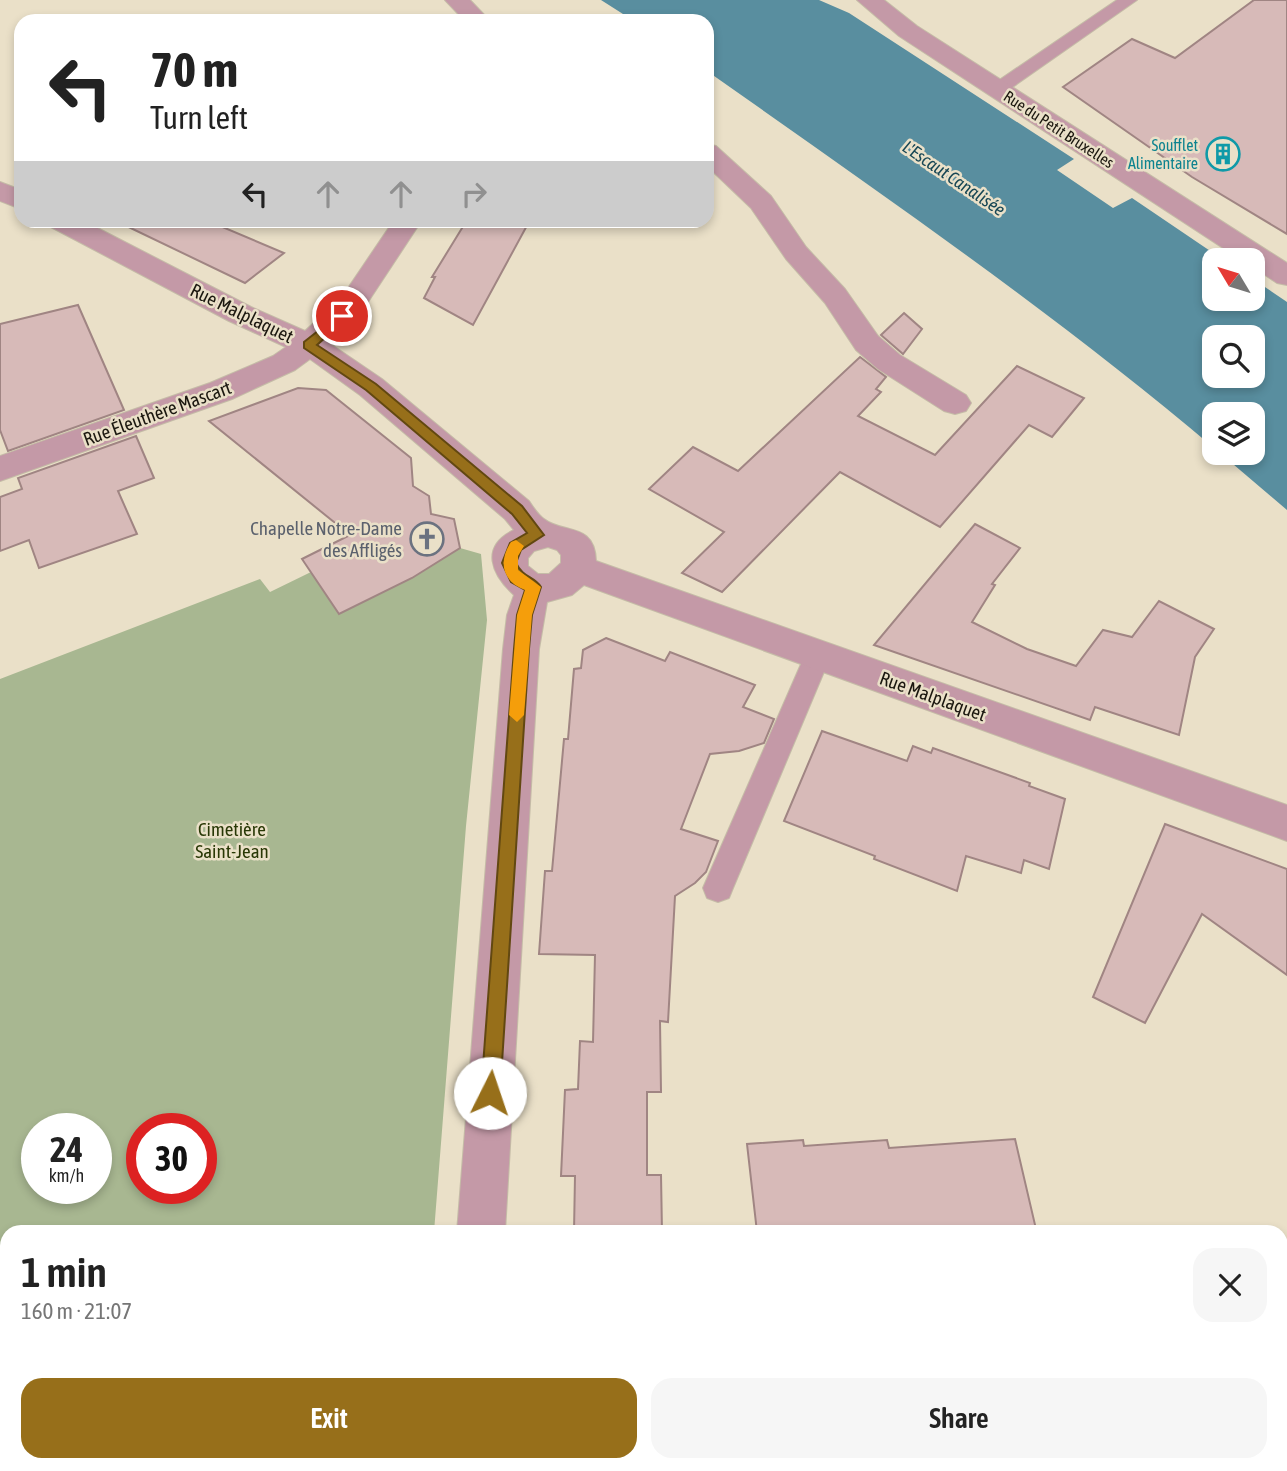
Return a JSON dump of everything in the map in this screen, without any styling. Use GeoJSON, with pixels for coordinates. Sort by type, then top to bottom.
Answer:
{"type":"FeatureCollection","features":[{"type":"Feature","properties":{"kind":"street"},"geometry":{"type":"LineString","coordinates":[[457,0],[471,14]]}},
{"type":"Feature","properties":{"kind":"street","name":"Rue du Petit Bruxelles"},"geometry":{"type":"LineString","coordinates":[[869,0],[908,31],[1287,276]]}},
{"type":"Feature","properties":{"kind":"street"},"geometry":{"type":"LineString","coordinates":[[714,158],[761,202],[796,253],[835,296],[867,343],[889,362],[955,403]]}},
{"type":"Feature","properties":{"kind":"street","name":"Rue Malplaquet"},"geometry":{"type":"LineString","coordinates":[[75,228],[309,345],[371,387],[517,510],[537,535]]}},
{"type":"Feature","properties":{"kind":"street","name":"Rue Éleuthère Mascart"},"geometry":{"type":"LineString","coordinates":[[0,469],[246,382],[284,363],[309,345],[352,304],[403,228]]}},
{"type":"Feature","properties":{"kind":"street"},"geometry":{"type":"LineString","coordinates":[[537,535],[558,535],[570,542],[580,557],[578,569],[570,580],[561,585],[550,588],[534,587],[516,578],[509,563],[515,547],[522,541],[537,535]]}},
{"type":"Feature","properties":{"kind":"street","name":"Rue Malplaquet"},"geometry":{"type":"LineString","coordinates":[[578,569],[1287,824]]}},
{"type":"Feature","properties":{"kind":"street"},"geometry":{"type":"LineString","coordinates":[[481,1225],[522,649],[525,615],[534,587]]}},
{"type":"Feature","properties":{"kind":"lane"},"geometry":{"type":"LineString","coordinates":[[998,89],[1128,0]]}},
{"type":"Feature","properties":{"kind":"lane"},"geometry":{"type":"LineString","coordinates":[[718,888],[818,655]]}},
{"type":"Feature","properties":{"kind":"green space","name":"Cimetière Saint-Jean"},"geometry":{"type":"Polygon","coordinates":[[[460,548],[481,554],[487,620],[466,826],[435,1225],[0,1225],[0,679],[260,579],[270,592],[311,572],[339,614],[460,548]]]}},
{"type":"Feature","properties":{"kind":"water","name":"L'Escaut Canalisée"},"geometry":{"type":"Polygon","coordinates":[[[601,0],[819,0],[849,13],[1074,159],[1057,170],[1113,208],[1132,198],[1206,248],[1202,248],[1202,312],[1265,312],[1265,287],[1287,302],[1287,510],[1234,465],[1265,465],[1265,402],[1202,402],[1202,438],[1029,301],[714,76],[714,14],[623,14],[601,0]]]}},
{"type":"Feature","properties":{"kind":"building","name":"Soufflet Alimentaire"},"geometry":{"type":"Polygon","coordinates":[[[1254,0],[1287,0],[1287,234],[1192,177],[1063,87],[1132,39],[1175,58],[1254,0]]]}},
{"type":"Feature","properties":{"kind":"building"},"geometry":{"type":"Polygon","coordinates":[[[131,228],[225,228],[284,253],[245,283],[131,228]]]}},
{"type":"Feature","properties":{"kind":"building"},"geometry":{"type":"Polygon","coordinates":[[[462,228],[526,228],[473,325],[424,298],[435,277],[432,277],[462,228]]]}},
{"type":"Feature","properties":{"kind":"building"},"geometry":{"type":"Polygon","coordinates":[[[78,305],[124,410],[8,451],[0,430],[0,324],[78,305]]]}},
{"type":"Feature","properties":{"kind":"building"},"geometry":{"type":"Polygon","coordinates":[[[904,313],[922,329],[903,354],[881,335],[904,313]]]}},
{"type":"Feature","properties":{"kind":"building"},"geometry":{"type":"Polygon","coordinates":[[[860,357],[886,377],[876,389],[881,392],[858,416],[935,455],[1017,366],[1084,398],[1052,437],[1029,425],[940,527],[840,472],[722,592],[682,573],[724,532],[649,489],[693,447],[738,471],[860,357]]]}},
{"type":"Feature","properties":{"kind":"building"},"geometry":{"type":"Polygon","coordinates":[[[298,388],[326,390],[411,458],[413,486],[429,496],[431,514],[454,519],[460,548],[412,578],[339,614],[302,559],[350,535],[209,421],[298,388]]]}},
{"type":"Feature","properties":{"kind":"building"},"geometry":{"type":"Polygon","coordinates":[[[136,436],[154,478],[118,491],[137,534],[39,568],[29,540],[0,551],[0,497],[22,489],[18,478],[136,436]]]}},
{"type":"Feature","properties":{"kind":"building"},"geometry":{"type":"Polygon","coordinates":[[[975,524],[1020,548],[992,584],[995,585],[972,622],[1027,649],[1076,666],[1103,630],[1132,637],[1159,601],[1214,629],[1195,657],[1179,735],[1095,707],[1090,720],[874,645],[975,524]]]}},
{"type":"Feature","properties":{"kind":"building"},"geometry":{"type":"Polygon","coordinates":[[[606,638],[665,661],[670,652],[755,685],[743,707],[774,719],[764,743],[739,751],[710,754],[681,829],[718,841],[706,872],[675,896],[668,1022],[660,1021],[661,1092],[647,1092],[647,1175],[661,1175],[662,1225],[574,1225],[575,1176],[561,1176],[565,1090],[578,1089],[580,1041],[593,1042],[595,955],[539,954],[545,871],[552,871],[564,739],[568,739],[574,669],[581,668],[583,650],[606,638]]]}},
{"type":"Feature","properties":{"kind":"building"},"geometry":{"type":"Polygon","coordinates":[[[822,731],[907,761],[913,746],[931,753],[933,748],[1030,783],[1029,786],[1065,799],[1049,869],[1024,860],[1021,873],[966,856],[957,891],[784,821],[822,731]]]}},
{"type":"Feature","properties":{"kind":"building"},"geometry":{"type":"Polygon","coordinates":[[[1165,824],[1287,869],[1287,975],[1202,914],[1145,1023],[1093,997],[1165,824]]]}},
{"type":"Feature","properties":{"kind":"building"},"geometry":{"type":"Polygon","coordinates":[[[1015,1139],[1035,1225],[756,1225],[747,1144],[803,1140],[804,1146],[887,1140],[889,1148],[1015,1139]]]}},
{"type":"Feature","properties":{"kind":"slow traffic"},"geometry":{"type":"LineString","coordinates":[[516,546],[510,555],[511,572],[520,582],[534,587],[525,615],[517,715]]}},
{"type":"Feature","properties":{"kind":"place","name":"Soufflet Alimentaire"},"geometry":{"type":"Point","coordinates":[1223,154]}},
{"type":"Feature","properties":{"kind":"place","name":"Chapelle Notre-Dame des Affligés"},"geometry":{"type":"Point","coordinates":[427,539]}},
{"type":"Feature","properties":{"kind":"route"},"geometry":{"type":"LineString","coordinates":[[342,316],[309,345],[371,387],[517,510],[537,535],[515,547],[509,563],[516,578],[534,587],[525,615],[522,649],[490,1093]]}}]}
